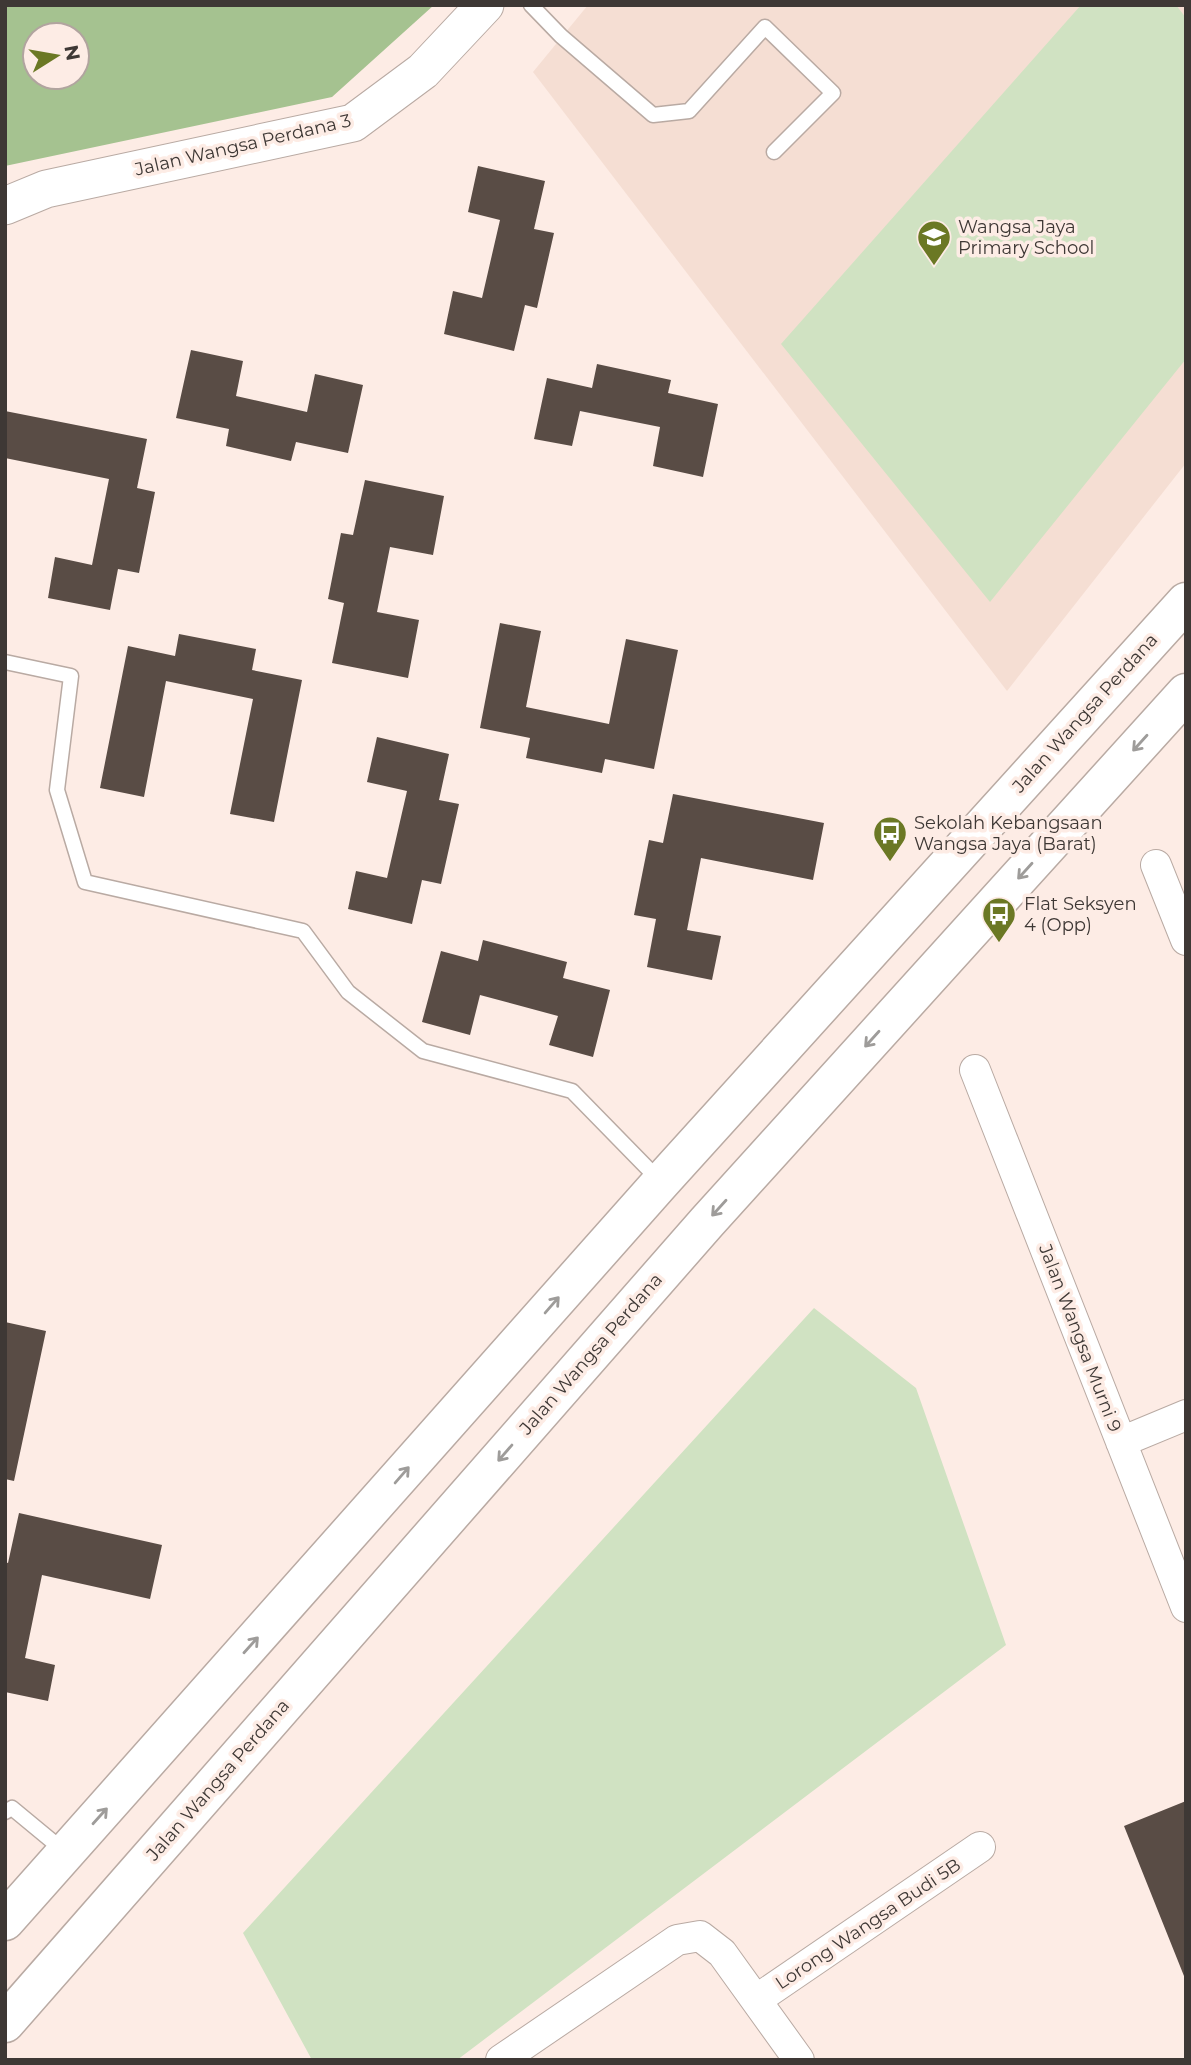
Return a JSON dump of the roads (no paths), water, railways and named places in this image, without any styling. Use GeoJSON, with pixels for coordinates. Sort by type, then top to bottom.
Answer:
{"type":"FeatureCollection","features":[{"type":"Feature","properties":{"kind":"main road","name":"Jalan Wangsa Perdana"},"geometry":{"type":"LineString","coordinates":[[5,1921],[661,1182],[1186,602]]}},
{"type":"Feature","properties":{"kind":"main road","name":"Jalan Wangsa Perdana"},"geometry":{"type":"LineString","coordinates":[[5,2023],[707,1222],[1186,693]]}},
{"type":"Feature","properties":{"kind":"street","name":"Jalan Wangsa Perdana 3"},"geometry":{"type":"LineString","coordinates":[[5,206],[46,189],[353,122],[423,71],[485,5]]}},
{"type":"Feature","properties":{"kind":"street"},"geometry":{"type":"LineString","coordinates":[[1156,865],[1186,940]]}},
{"type":"Feature","properties":{"kind":"street","name":"Jalan Wangsa Murni 9"},"geometry":{"type":"LineString","coordinates":[[975,1070],[1186,1607]]}},
{"type":"Feature","properties":{"kind":"street"},"geometry":{"type":"LineString","coordinates":[[1121,1441],[1186,1415]]}},
{"type":"Feature","properties":{"kind":"street","name":"Lorong Wangsa Budi 5B"},"geometry":{"type":"LineString","coordinates":[[756,2000],[980,1847]]}},
{"type":"Feature","properties":{"kind":"street"},"geometry":{"type":"LineString","coordinates":[[501,2060],[677,1941],[700,1936],[722,1953],[799,2060]]}},
{"type":"Feature","properties":{"kind":"lane"},"geometry":{"type":"LineString","coordinates":[[531,5],[561,36],[653,115],[690,111],[765,27],[833,93],[774,152]]}},
{"type":"Feature","properties":{"kind":"lane"},"geometry":{"type":"LineString","coordinates":[[5,662],[71,676],[57,790],[85,882],[303,930],[348,992],[423,1051],[572,1091],[661,1182]]}},
{"type":"Feature","properties":{"kind":"lane"},"geometry":{"type":"LineString","coordinates":[[5,1811],[12,1808],[66,1853]]}},
{"type":"Feature","properties":{"kind":"place","name":"Wangsa Jaya Primary School"},"geometry":{"type":"Point","coordinates":[934,267]}},
{"type":"Feature","properties":{"kind":"place","name":"Sekolah Kebangsaan Wangsa Jaya (Barat)"},"geometry":{"type":"Point","coordinates":[890,863]}},
{"type":"Feature","properties":{"kind":"place","name":"Flat Seksyen 4 (Opp)"},"geometry":{"type":"Point","coordinates":[999,944]}}]}
